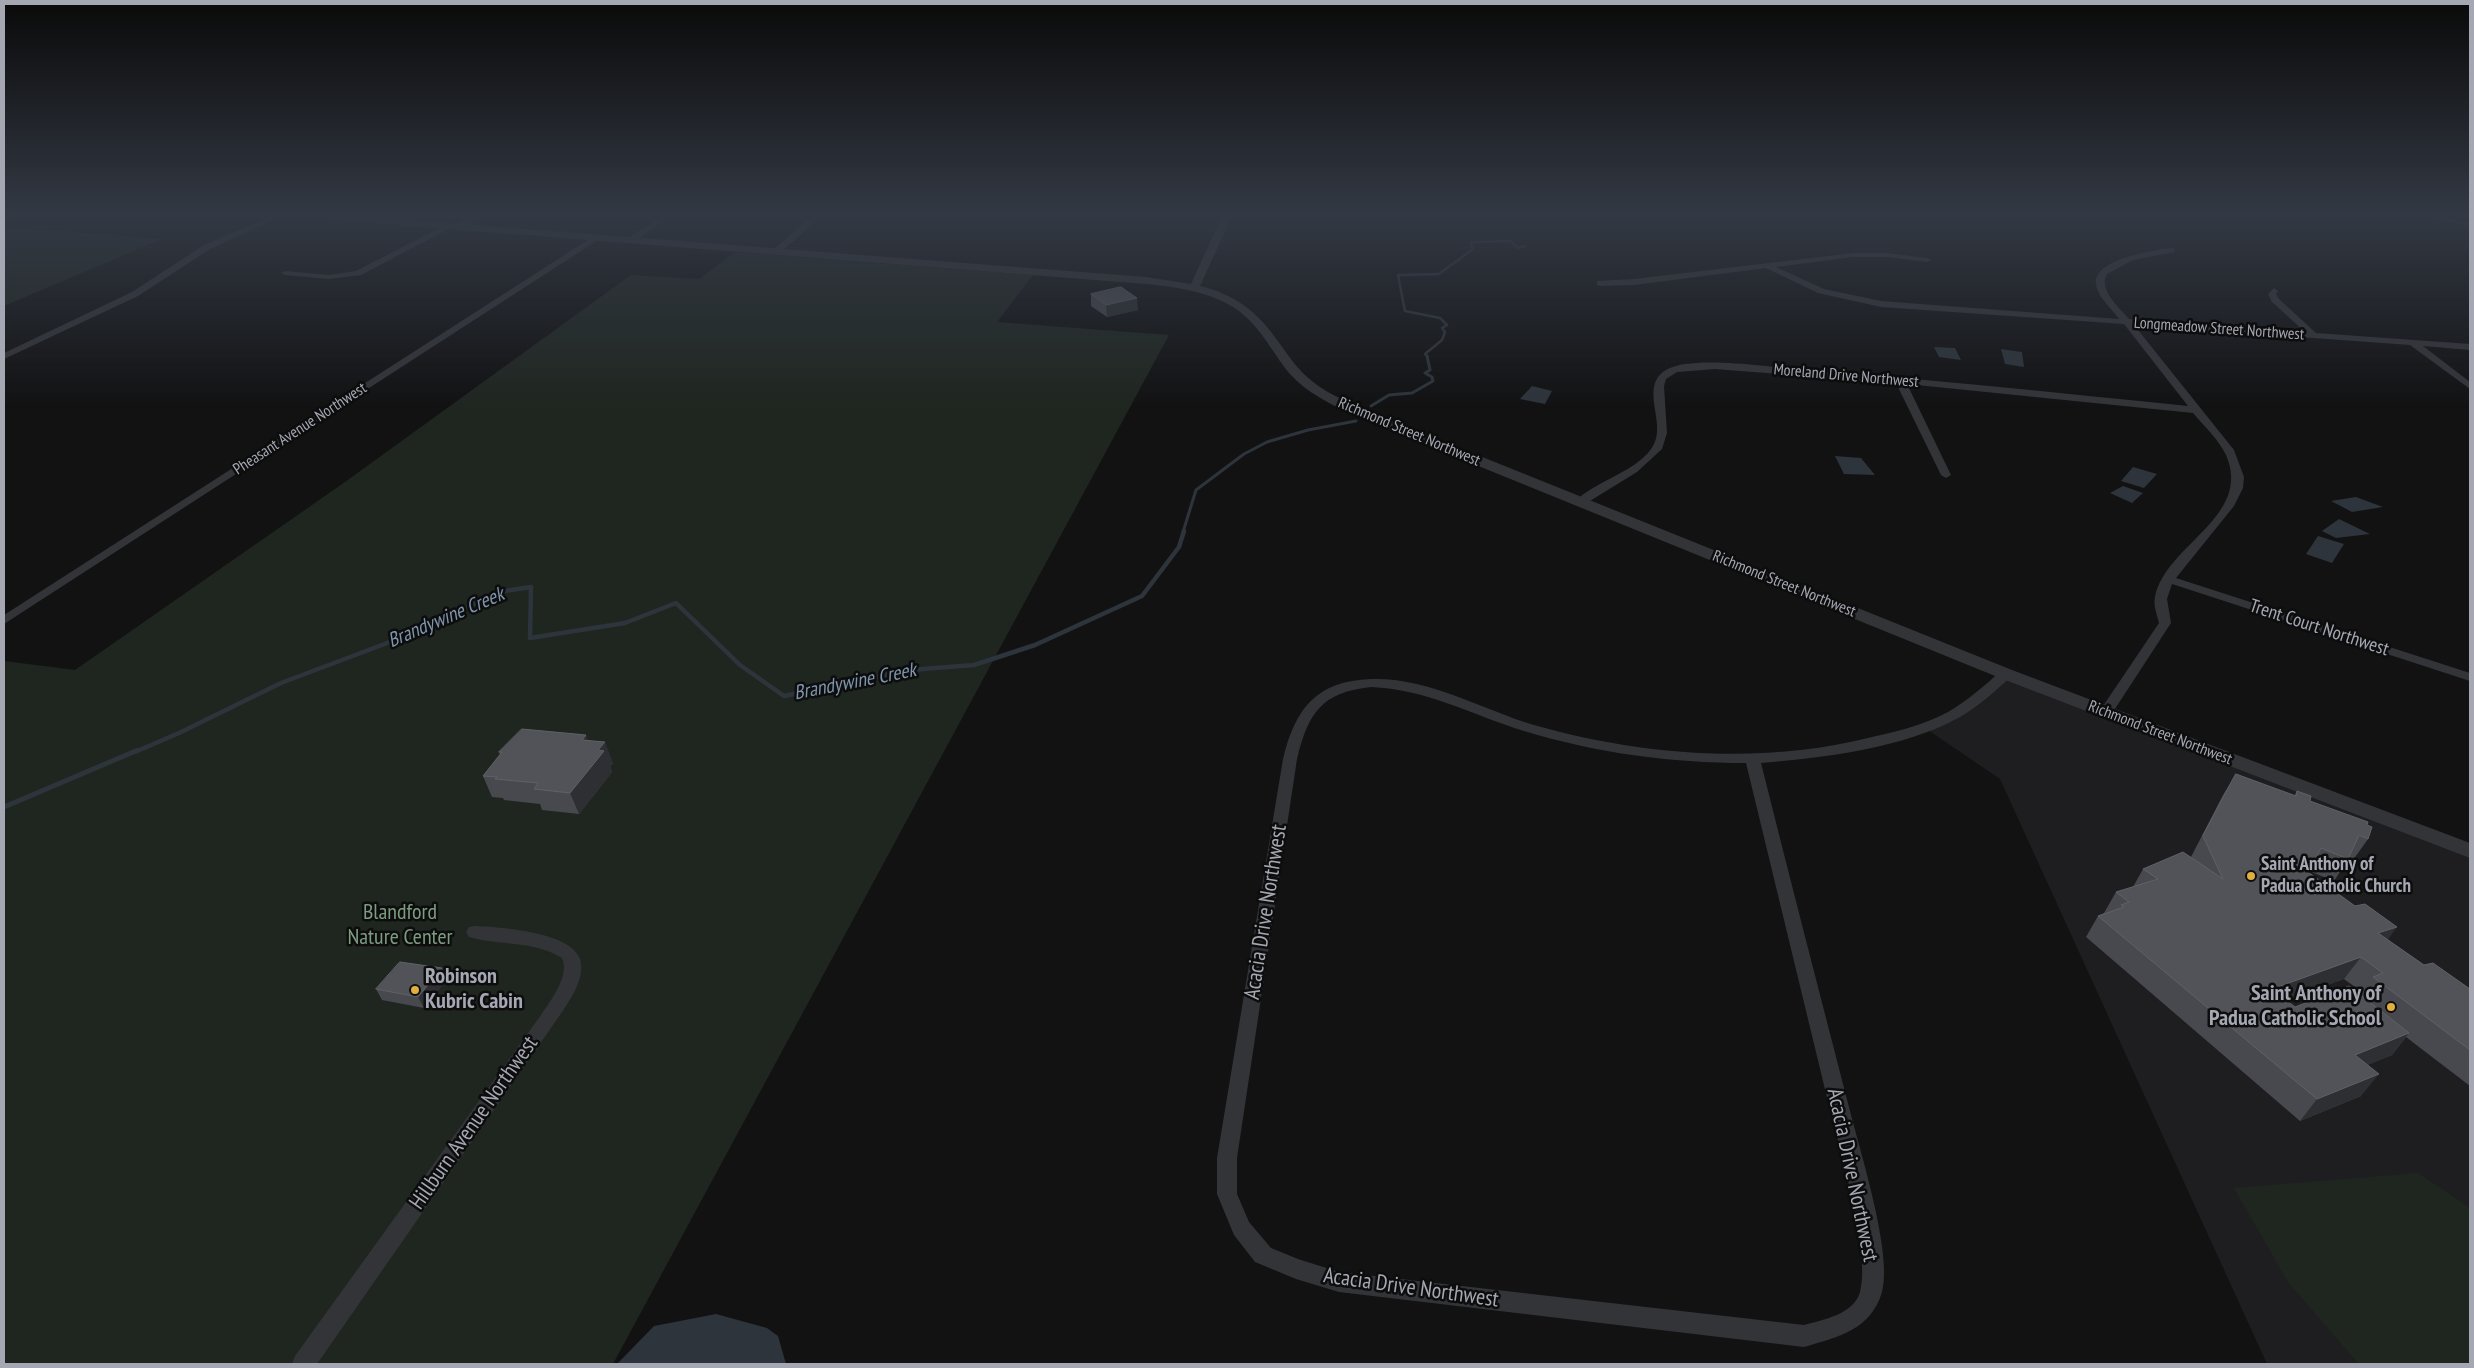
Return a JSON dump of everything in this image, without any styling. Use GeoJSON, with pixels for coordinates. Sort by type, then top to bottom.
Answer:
{"type":"FeatureCollection","features":[{"type":"Feature","properties":{"kind":"street"},"geometry":{"type":"LineString","coordinates":[[4,356],[135,294],[157,280]]}},
{"type":"Feature","properties":{"kind":"street","name":"Pheasant Avenue Northwest"},"geometry":{"type":"LineString","coordinates":[[4,620],[532,280]]}},
{"type":"Feature","properties":{"kind":"street","name":"Richmond Street Northwest"},"geometry":{"type":"LineString","coordinates":[[1125,280],[1194,288],[1231,302],[1252,316],[1294,371],[1311,387],[1358,412],[2006,674],[2470,851]]}},
{"type":"Feature","properties":{"kind":"street"},"geometry":{"type":"LineString","coordinates":[[1194,288],[1198,280]]}},
{"type":"Feature","properties":{"kind":"street"},"geometry":{"type":"LineString","coordinates":[[1600,283],[1651,280]]}},
{"type":"Feature","properties":{"kind":"street","name":"Longmeadow Street Northwest"},"geometry":{"type":"LineString","coordinates":[[1793,280],[1806,287],[1843,298],[1881,304],[2470,347]]}},
{"type":"Feature","properties":{"kind":"street"},"geometry":{"type":"LineString","coordinates":[[2101,280],[2100,285],[2104,293],[2230,452],[2237,471],[2236,492],[2207,534],[2168,579],[2160,598],[2165,623],[2106,712]]}},
{"type":"Feature","properties":{"kind":"street"},"geometry":{"type":"LineString","coordinates":[[2274,292],[2272,294],[2275,300],[2313,335]]}},
{"type":"Feature","properties":{"kind":"street"},"geometry":{"type":"LineString","coordinates":[[2413,343],[2470,386]]}},
{"type":"Feature","properties":{"kind":"street","name":"Moreland Drive Northwest"},"geometry":{"type":"LineString","coordinates":[[1581,502],[1632,469],[1659,446],[1662,430],[1659,386],[1664,375],[1691,366],[1715,366],[1900,380],[2197,410]]}},
{"type":"Feature","properties":{"kind":"street"},"geometry":{"type":"LineString","coordinates":[[1900,380],[1946,474]]}},
{"type":"Feature","properties":{"kind":"street","name":"Trent Court Northwest"},"geometry":{"type":"LineString","coordinates":[[2168,579],[2470,678]]}},
{"type":"Feature","properties":{"kind":"street","name":"Acacia Drive Northwest"},"geometry":{"type":"LineString","coordinates":[[1752,758],[1855,1171],[1871,1245],[1872,1290],[1866,1304],[1855,1316],[1836,1328],[1804,1336],[1338,1282],[1296,1269],[1263,1254],[1240,1228],[1228,1194],[1227,1158],[1290,759],[1304,714],[1321,697],[1339,689],[1369,683],[1398,684],[1431,692],[1498,719],[1568,739],[1646,753],[1691,758],[1786,757],[1846,749],[1925,728],[1962,710],[2006,674]]}},
{"type":"Feature","properties":{"kind":"street","name":"Hillburn Avenue Northwest"},"geometry":{"type":"LineString","coordinates":[[303,1364],[547,1020],[569,980],[572,960],[570,955],[560,948],[496,933],[476,932]]}},
{"type":"Feature","properties":{"kind":"shaded area"},"geometry":{"type":"Polygon","coordinates":[[[1934,347],[1955,348],[1961,360],[1939,357],[1934,347]]]}},
{"type":"Feature","properties":{"kind":"shaded area"},"geometry":{"type":"Polygon","coordinates":[[[2001,349],[2022,352],[2024,367],[2005,364],[2001,349]]]}},
{"type":"Feature","properties":{"kind":"shaded area"},"geometry":{"type":"Polygon","coordinates":[[[1532,386],[1552,391],[1545,404],[1520,399],[1532,386]]]}},
{"type":"Feature","properties":{"kind":"shaded area"},"geometry":{"type":"Polygon","coordinates":[[[1835,456],[1861,458],[1875,475],[1844,474],[1835,456]]]}},
{"type":"Feature","properties":{"kind":"shaded area"},"geometry":{"type":"Polygon","coordinates":[[[2133,467],[2157,474],[2144,488],[2121,481],[2133,467]]]}},
{"type":"Feature","properties":{"kind":"shaded area"},"geometry":{"type":"Polygon","coordinates":[[[2123,486],[2143,493],[2132,503],[2110,493],[2123,486]]]}},
{"type":"Feature","properties":{"kind":"shaded area"},"geometry":{"type":"Polygon","coordinates":[[[2356,497],[2383,507],[2352,512],[2331,501],[2356,497]]]}},
{"type":"Feature","properties":{"kind":"shaded area"},"geometry":{"type":"Polygon","coordinates":[[[2339,519],[2370,534],[2336,538],[2322,531],[2339,519]]]}},
{"type":"Feature","properties":{"kind":"shaded area"},"geometry":{"type":"Polygon","coordinates":[[[2318,536],[2344,544],[2332,563],[2306,554],[2318,536]]]}},
{"type":"Feature","properties":{"kind":"shaded area"},"geometry":{"type":"Polygon","coordinates":[[[2006,674],[2470,851],[2470,1364],[2267,1364],[2000,779],[1925,728],[2006,674]]]}},
{"type":"Feature","properties":{"kind":"shaded area"},"geometry":{"type":"Polygon","coordinates":[[[716,1314],[767,1328],[778,1336],[786,1364],[617,1364],[654,1326],[716,1314]]]}},
{"type":"Feature","properties":{"kind":"green space"},"geometry":{"type":"Polygon","coordinates":[[[4,280],[66,280],[4,306],[4,280]]]}},
{"type":"Feature","properties":{"kind":"green space","name":"Blandford Nature Center"},"geometry":{"type":"Polygon","coordinates":[[[624,280],[1029,280],[997,322],[1169,335],[613,1364],[4,1364],[4,661],[75,670],[345,482],[624,280]]]}},
{"type":"Feature","properties":{"kind":"green space"},"geometry":{"type":"Polygon","coordinates":[[[2418,1173],[2470,1208],[2470,1364],[2359,1364],[2288,1282],[2234,1188],[2418,1173]]]}},
{"type":"Feature","properties":{"kind":"building"},"geometry":{"type":"Polygon","coordinates":[[[1121,287],[1137,298],[1106,305],[1091,294],[1121,287]]]}},
{"type":"Feature","properties":{"kind":"building"},"geometry":{"type":"Polygon","coordinates":[[[522,729],[586,735],[582,740],[605,742],[598,750],[604,751],[570,793],[534,789],[538,783],[483,776],[502,752],[499,752],[522,729]]]}},
{"type":"Feature","properties":{"kind":"building"},"geometry":{"type":"Polygon","coordinates":[[[2236,774],[2296,796],[2297,791],[2311,796],[2310,801],[2368,822],[2367,825],[2372,827],[2368,839],[2359,835],[2348,859],[2321,848],[2308,872],[2355,906],[2365,904],[2397,927],[2378,933],[2424,965],[2433,963],[2470,989],[2470,1050],[2373,977],[2383,973],[2361,957],[2272,989],[2295,1007],[2349,986],[2409,1033],[2355,1055],[2379,1074],[2317,1099],[2098,916],[2124,907],[2121,905],[2129,902],[2116,892],[2158,879],[2143,869],[2183,852],[2223,879],[2203,836],[2236,774]]]}},
{"type":"Feature","properties":{"kind":"building"},"geometry":{"type":"Polygon","coordinates":[[[400,962],[442,968],[418,997],[376,989],[400,962]]]}},
{"type":"Feature","properties":{"kind":"waterway","name":"Brandywine Creek"},"geometry":{"type":"LineString","coordinates":[[1399,280],[1405,311],[1440,318],[1447,325],[1442,328],[1445,332],[1442,340],[1425,354],[1427,356]]}},
{"type":"Feature","properties":{"kind":"waterway","name":"Brandywine Creek"},"geometry":{"type":"LineString","coordinates":[[1371,406],[1389,395],[1412,393],[1433,381],[1432,377],[1425,373],[1430,370],[1427,356]]}},
{"type":"Feature","properties":{"kind":"waterway","name":"Brandywine Creek"},"geometry":{"type":"LineString","coordinates":[[1183,532],[1196,490],[1244,454],[1267,442],[1308,430],[1356,421]]}},
{"type":"Feature","properties":{"kind":"waterway","name":"Brandywine Creek"},"geometry":{"type":"LineString","coordinates":[[135,752],[179,733],[281,683],[419,631],[498,592],[531,587],[530,638],[625,623],[676,603],[740,665],[784,696],[910,670],[974,665],[1035,645],[1142,596],[1179,547],[1184,531]]}},
{"type":"Feature","properties":{"kind":"waterway","name":"Brandywine Creek"},"geometry":{"type":"LineString","coordinates":[[4,807],[138,750]]}},
{"type":"Feature","properties":{"kind":"place","name":"Saint Anthony of Padua Catholic Church"},"geometry":{"type":"Point","coordinates":[2251,876]}},
{"type":"Feature","properties":{"kind":"place","name":"Robinson Kubric Cabin"},"geometry":{"type":"Point","coordinates":[415,990]}},
{"type":"Feature","properties":{"kind":"place","name":"Saint Anthony of Padua Catholic School"},"geometry":{"type":"Point","coordinates":[2391,1007]}}]}
